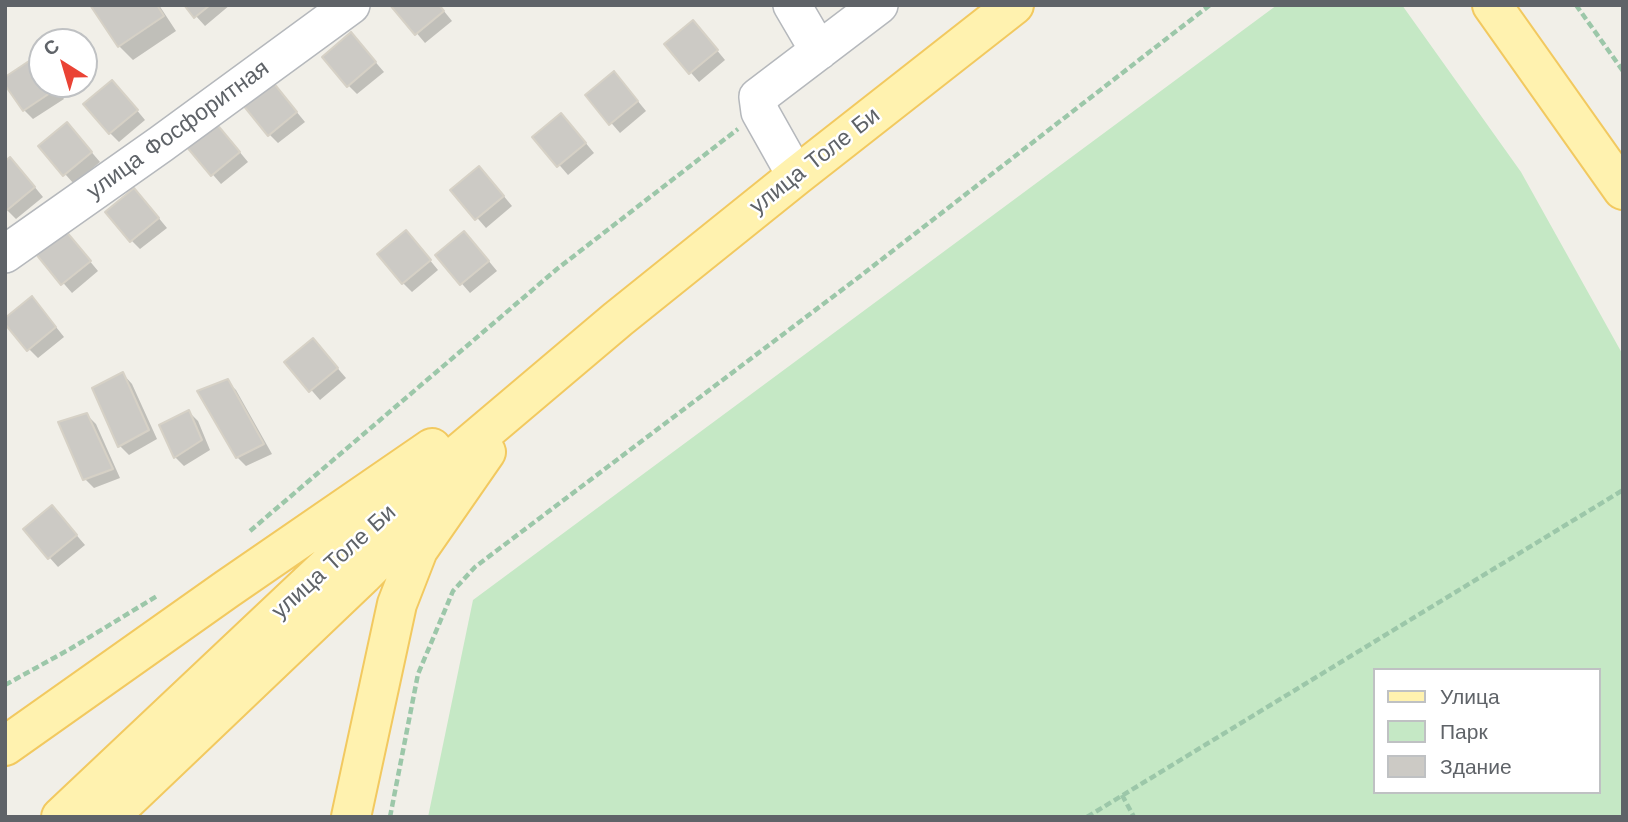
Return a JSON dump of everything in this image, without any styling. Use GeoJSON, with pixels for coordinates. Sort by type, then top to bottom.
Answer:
{"type":"FeatureCollection","features":[{"type":"Feature","properties":{"kind":"main road","name":"улица Толе Би"},"geometry":{"type":"LineString","coordinates":[[61,817],[340,554],[618,319],[1014,5]]}},
{"type":"Feature","properties":{"kind":"main road"},"geometry":{"type":"LineString","coordinates":[[1481,5],[1522,49]]}},
{"type":"Feature","properties":{"kind":"main road"},"geometry":{"type":"LineString","coordinates":[[1492,5],[1623,190]]}},
{"type":"Feature","properties":{"kind":"main road"},"geometry":{"type":"LineString","coordinates":[[1507,5],[1522,49]]}},
{"type":"Feature","properties":{"kind":"main road","name":"улица Толе Би"},"geometry":{"type":"LineString","coordinates":[[109,817],[363,575],[618,319]]}},
{"type":"Feature","properties":{"kind":"main road"},"geometry":{"type":"LineString","coordinates":[[5,746],[618,319]]}},
{"type":"Feature","properties":{"kind":"main road"},"geometry":{"type":"LineString","coordinates":[[351,817],[401,593],[418,550],[486,452]]}},
{"type":"Feature","properties":{"kind":"street","name":"улица Фосфоритная"},"geometry":{"type":"LineString","coordinates":[[5,254],[351,5]]}},
{"type":"Feature","properties":{"kind":"street"},"geometry":{"type":"LineString","coordinates":[[792,5],[820,51]]}},
{"type":"Feature","properties":{"kind":"street"},"geometry":{"type":"LineString","coordinates":[[796,176],[760,112],[758,97],[879,5]]}},
{"type":"Feature","properties":{"kind":"path"},"geometry":{"type":"LineString","coordinates":[[390,817],[418,674],[453,591],[475,567],[837,293],[1210,5]]}},
{"type":"Feature","properties":{"kind":"path"},"geometry":{"type":"LineString","coordinates":[[1576,5],[1623,71]]}},
{"type":"Feature","properties":{"kind":"path"},"geometry":{"type":"LineString","coordinates":[[242,538],[557,269],[760,112]]}},
{"type":"Feature","properties":{"kind":"path"},"geometry":{"type":"LineString","coordinates":[[1087,817],[1623,490]]}},
{"type":"Feature","properties":{"kind":"path"},"geometry":{"type":"LineString","coordinates":[[5,685],[164,592]]}},
{"type":"Feature","properties":{"kind":"path"},"geometry":{"type":"LineString","coordinates":[[1122,795],[1134,817]]}},
{"type":"Feature","properties":{"kind":"green space"},"geometry":{"type":"Polygon","coordinates":[[[1277,5],[1402,5],[1521,172],[1623,355],[1623,817],[428,817],[473,600],[1277,5]]]}},
{"type":"Feature","properties":{"kind":"building"},"geometry":{"type":"Polygon","coordinates":[[[90,5],[157,5],[164,16],[118,47],[90,5]]]}},
{"type":"Feature","properties":{"kind":"building"},"geometry":{"type":"Polygon","coordinates":[[[184,5],[210,5],[194,18],[184,5]]]}},
{"type":"Feature","properties":{"kind":"building"},"geometry":{"type":"Polygon","coordinates":[[[390,5],[439,5],[444,11],[415,35],[390,5]]]}},
{"type":"Feature","properties":{"kind":"building"},"geometry":{"type":"Polygon","coordinates":[[[693,20],[718,50],[689,74],[664,44],[693,20]]]}},
{"type":"Feature","properties":{"kind":"building"},"geometry":{"type":"Polygon","coordinates":[[[351,32],[376,62],[347,87],[322,57],[351,32]]]}},
{"type":"Feature","properties":{"kind":"building"},"geometry":{"type":"Polygon","coordinates":[[[28,62],[28,98],[42,98],[23,111],[5,85],[5,77],[28,62]]]}},
{"type":"Feature","properties":{"kind":"building"},"geometry":{"type":"Polygon","coordinates":[[[614,71],[638,101],[609,125],[585,95],[614,71]]]}},
{"type":"Feature","properties":{"kind":"building"},"geometry":{"type":"Polygon","coordinates":[[[112,80],[138,110],[109,134],[83,104],[90,98],[98,98],[98,92],[112,80]]]}},
{"type":"Feature","properties":{"kind":"building"},"geometry":{"type":"Polygon","coordinates":[[[272,81],[297,112],[268,136],[243,105],[272,81]]]}},
{"type":"Feature","properties":{"kind":"building"},"geometry":{"type":"Polygon","coordinates":[[[561,113],[586,143],[557,167],[532,137],[561,113]]]}},
{"type":"Feature","properties":{"kind":"building"},"geometry":{"type":"Polygon","coordinates":[[[67,122],[92,152],[63,176],[38,146],[67,122]]]}},
{"type":"Feature","properties":{"kind":"building"},"geometry":{"type":"Polygon","coordinates":[[[215,122],[240,152],[211,176],[186,146],[215,122]]]}},
{"type":"Feature","properties":{"kind":"building"},"geometry":{"type":"Polygon","coordinates":[[[10,157],[35,187],[6,211],[5,161],[10,157]]]}},
{"type":"Feature","properties":{"kind":"building"},"geometry":{"type":"Polygon","coordinates":[[[479,166],[504,196],[475,220],[450,190],[479,166]]]}},
{"type":"Feature","properties":{"kind":"building"},"geometry":{"type":"Polygon","coordinates":[[[134,188],[159,218],[130,242],[105,212],[134,188]]]}},
{"type":"Feature","properties":{"kind":"building"},"geometry":{"type":"Polygon","coordinates":[[[65,230],[91,261],[61,285],[36,254],[65,230]]]}},
{"type":"Feature","properties":{"kind":"building"},"geometry":{"type":"Polygon","coordinates":[[[406,230],[431,260],[402,284],[377,254],[406,230]]]}},
{"type":"Feature","properties":{"kind":"building"},"geometry":{"type":"Polygon","coordinates":[[[464,231],[489,261],[460,285],[435,255],[464,231]]]}},
{"type":"Feature","properties":{"kind":"building"},"geometry":{"type":"Polygon","coordinates":[[[32,296],[56,327],[27,351],[5,324],[5,318],[32,296]]]}},
{"type":"Feature","properties":{"kind":"building"},"geometry":{"type":"Polygon","coordinates":[[[313,338],[338,368],[309,392],[284,362],[313,338]]]}},
{"type":"Feature","properties":{"kind":"building"},"geometry":{"type":"Polygon","coordinates":[[[123,372],[149,430],[118,447],[92,388],[123,372]]]}},
{"type":"Feature","properties":{"kind":"building"},"geometry":{"type":"Polygon","coordinates":[[[228,379],[264,444],[236,458],[197,391],[228,379]]]}},
{"type":"Feature","properties":{"kind":"building"},"geometry":{"type":"Polygon","coordinates":[[[189,410],[202,440],[174,458],[159,425],[189,410]]]}},
{"type":"Feature","properties":{"kind":"building"},"geometry":{"type":"Polygon","coordinates":[[[87,413],[113,469],[83,480],[58,422],[87,413]]]}},
{"type":"Feature","properties":{"kind":"building"},"geometry":{"type":"Polygon","coordinates":[[[52,505],[77,535],[48,559],[23,529],[52,505]]]}}]}
